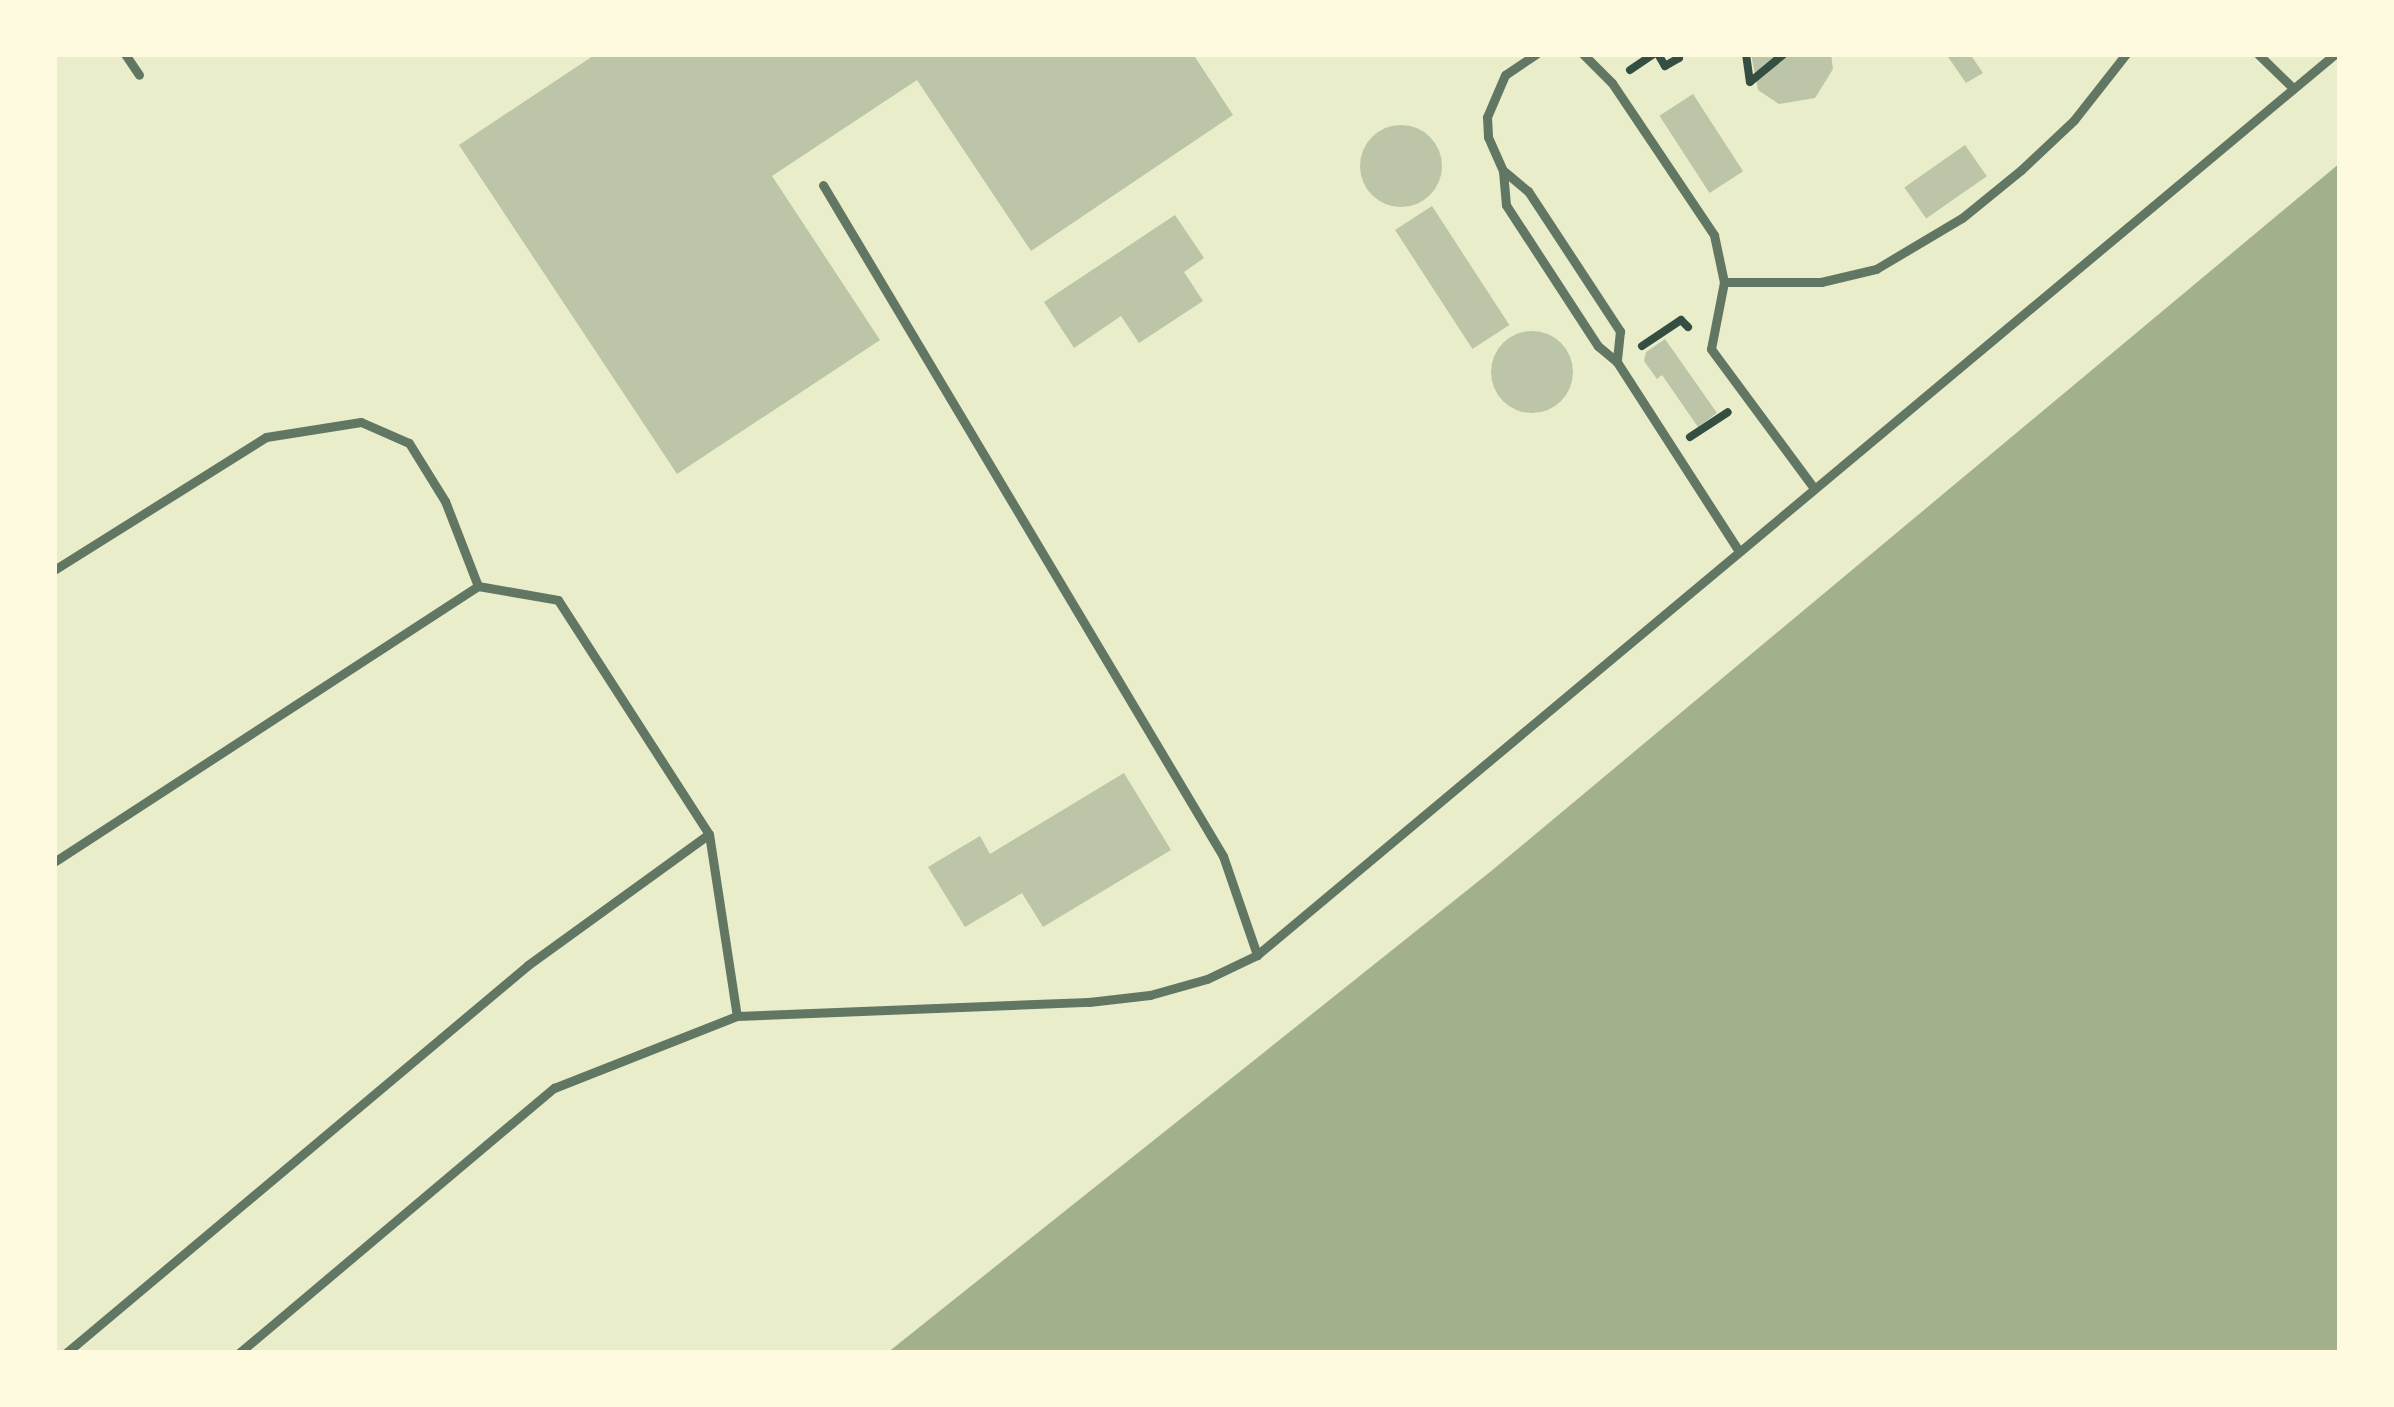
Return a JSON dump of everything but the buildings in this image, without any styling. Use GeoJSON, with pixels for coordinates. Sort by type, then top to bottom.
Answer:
{"type":"FeatureCollection","features":[{"type":"Feature","properties":{"kind":"lane"},"geometry":{"type":"LineString","coordinates":[[125,54],[139,75]]}},
{"type":"Feature","properties":{"kind":"lane"},"geometry":{"type":"LineString","coordinates":[[1536,54],[1505,75],[1493,95],[1488,137],[1503,171],[1506,205],[1598,346],[1617,362],[1738,550]]}},
{"type":"Feature","properties":{"kind":"lane"},"geometry":{"type":"LineString","coordinates":[[1583,54],[1612,83],[1714,235],[1724,282],[1711,349],[1813,487]]}},
{"type":"Feature","properties":{"kind":"lane"},"geometry":{"type":"LineString","coordinates":[[1724,282],[1821,282],[1876,269],[1962,218],[2021,170],[2074,120],[2126,54]]}},
{"type":"Feature","properties":{"kind":"lane"},"geometry":{"type":"LineString","coordinates":[[2258,54],[2293,88]]}},
{"type":"Feature","properties":{"kind":"lane"},"geometry":{"type":"LineString","coordinates":[[239,1353],[554,1088],[737,1016],[1089,1002],[1150,995],[1207,979],[1257,955],[2336,54]]}},
{"type":"Feature","properties":{"kind":"lane"},"geometry":{"type":"LineString","coordinates":[[1503,171],[1528,190],[1620,332],[1617,362]]}},
{"type":"Feature","properties":{"kind":"lane"},"geometry":{"type":"LineString","coordinates":[[823,185],[1223,856],[1257,955]]}},
{"type":"Feature","properties":{"kind":"lane"},"geometry":{"type":"LineString","coordinates":[[54,570],[266,437],[362,422],[410,443],[445,501],[478,586]]}},
{"type":"Feature","properties":{"kind":"lane"},"geometry":{"type":"LineString","coordinates":[[54,862],[478,586],[558,601],[709,834],[737,1016]]}},
{"type":"Feature","properties":{"kind":"lane"},"geometry":{"type":"LineString","coordinates":[[66,1353],[528,965],[709,834]]}},
{"type":"Feature","properties":{"kind":"path"},"geometry":{"type":"LineString","coordinates":[[1658,54],[1665,66],[1679,58],[1676,54]]}},
{"type":"Feature","properties":{"kind":"path"},"geometry":{"type":"LineString","coordinates":[[1746,54],[1750,82],[1784,54]]}},
{"type":"Feature","properties":{"kind":"path"},"geometry":{"type":"LineString","coordinates":[[1617,362],[1682,320],[1711,349]]}},
{"type":"Feature","properties":{"kind":"path"},"geometry":{"type":"LineString","coordinates":[[1674,448],[1746,400]]}},
{"type":"Feature","properties":{"kind":"shaded area"},"geometry":{"type":"Polygon","coordinates":[[[2340,163],[2340,1353],[887,1353],[1490,872],[2340,163]]]}}]}
